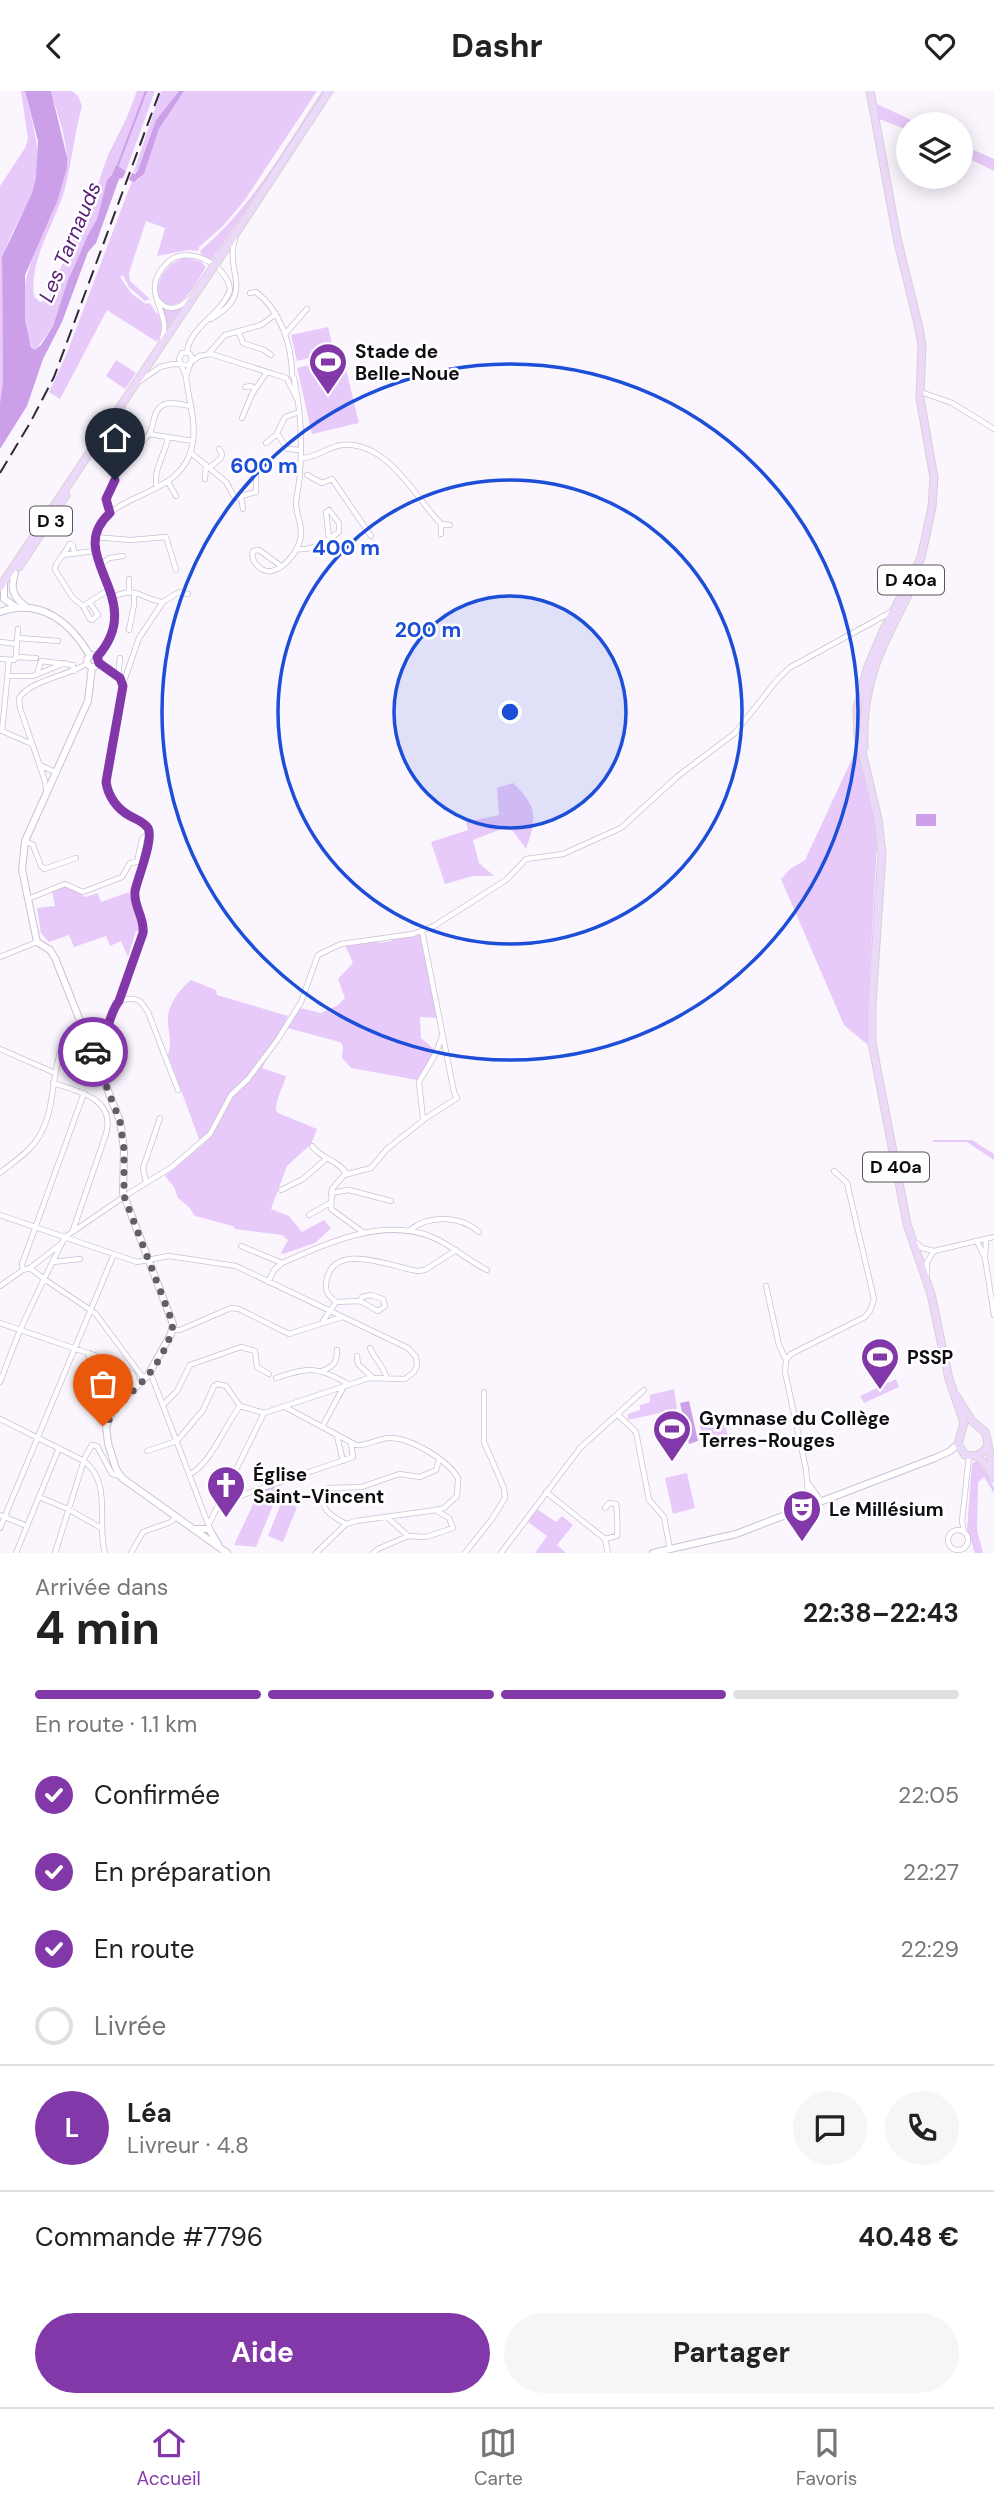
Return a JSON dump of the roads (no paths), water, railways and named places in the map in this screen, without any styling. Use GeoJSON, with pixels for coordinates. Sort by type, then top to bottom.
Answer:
{"type":"FeatureCollection","features":[{"type":"Feature","properties":{"kind":"main road","name":"D 3"},"geometry":{"type":"LineString","coordinates":[[1,596],[6,578],[329,91]]}},
{"type":"Feature","properties":{"kind":"main road","name":"D 40a"},"geometry":{"type":"LineString","coordinates":[[870,91],[897,237],[922,345],[921,405],[934,471],[932,506],[921,558],[867,669],[859,695],[858,735],[878,819],[882,854],[872,1043],[911,1238],[928,1282],[949,1379],[964,1423],[963,1429]]}},
{"type":"Feature","properties":{"kind":"main road","name":"D 40a"},"geometry":{"type":"LineString","coordinates":[[896,612],[922,565],[937,502],[937,462],[920,380]]}},
{"type":"Feature","properties":{"kind":"main road","name":"D 3"},"geometry":{"type":"LineString","coordinates":[[1,596],[114,417]]}},
{"type":"Feature","properties":{"kind":"main road","name":"D 40a"},"geometry":{"type":"LineString","coordinates":[[956,1396],[980,1428]]}},
{"type":"Feature","properties":{"kind":"main road"},"geometry":{"type":"LineString","coordinates":[[994,1470],[988,1444],[980,1428],[963,1429],[958,1444],[986,1465],[994,1478]]}},
{"type":"Feature","properties":{"kind":"main road"},"geometry":{"type":"LineString","coordinates":[[970,1455],[983,1453],[988,1444]]}},
{"type":"Feature","properties":{"kind":"street"},"geometry":{"type":"LineString","coordinates":[[207,320],[231,303],[236,293],[232,249],[239,229]]}},
{"type":"Feature","properties":{"kind":"street"},"geometry":{"type":"LineString","coordinates":[[47,794],[19,705],[20,696],[32,687],[93,661],[107,645],[113,631],[116,612],[95,551],[95,537],[100,525],[110,513],[168,482],[181,469],[190,452],[193,441],[190,406],[186,377],[179,357],[187,352],[194,334],[227,296],[230,285],[225,274],[202,259],[187,254],[174,257],[163,267],[154,291],[165,326],[156,353]]}},
{"type":"Feature","properties":{"kind":"street"},"geometry":{"type":"LineString","coordinates":[[154,291],[160,303],[174,308],[184,304],[200,287]]}},
{"type":"Feature","properties":{"kind":"street"},"geometry":{"type":"LineString","coordinates":[[250,293],[259,294],[276,314],[284,335],[290,378],[298,401],[301,458],[296,505],[302,534],[296,549],[281,566],[271,571],[253,561],[253,551],[258,550],[281,566]]}},
{"type":"Feature","properties":{"kind":"street"},"geometry":{"type":"LineString","coordinates":[[284,335],[307,309]]}},
{"type":"Feature","properties":{"kind":"street"},"geometry":{"type":"LineString","coordinates":[[135,386],[160,367],[191,363],[208,354],[225,335],[261,325],[276,314]]}},
{"type":"Feature","properties":{"kind":"street"},"geometry":{"type":"LineString","coordinates":[[238,331],[243,343],[271,355]]}},
{"type":"Feature","properties":{"kind":"street"},"geometry":{"type":"LineString","coordinates":[[186,377],[192,355],[187,352]]}},
{"type":"Feature","properties":{"kind":"street"},"geometry":{"type":"LineString","coordinates":[[208,354],[290,378]]}},
{"type":"Feature","properties":{"kind":"street"},"geometry":{"type":"LineString","coordinates":[[242,418],[255,389],[267,372]]}},
{"type":"Feature","properties":{"kind":"street"},"geometry":{"type":"LineString","coordinates":[[246,387],[255,389]]}},
{"type":"Feature","properties":{"kind":"street"},"geometry":{"type":"LineString","coordinates":[[921,392],[952,403],[994,429]]}},
{"type":"Feature","properties":{"kind":"street"},"geometry":{"type":"LineString","coordinates":[[110,513],[107,497],[119,470],[133,449],[149,434],[155,415],[162,405],[190,406]]}},
{"type":"Feature","properties":{"kind":"street"},"geometry":{"type":"LineString","coordinates":[[266,443],[277,435],[285,417],[299,412]]}},
{"type":"Feature","properties":{"kind":"street"},"geometry":{"type":"LineString","coordinates":[[149,434],[193,441]]}},
{"type":"Feature","properties":{"kind":"street"},"geometry":{"type":"LineString","coordinates":[[277,435],[286,449],[301,450]]}},
{"type":"Feature","properties":{"kind":"street"},"geometry":{"type":"LineString","coordinates":[[157,488],[156,474],[164,457],[168,438]]}},
{"type":"Feature","properties":{"kind":"street"},"geometry":{"type":"LineString","coordinates":[[301,458],[312,457],[340,445],[367,450],[403,476],[441,524],[442,534]]}},
{"type":"Feature","properties":{"kind":"street"},"geometry":{"type":"LineString","coordinates":[[205,479],[207,467],[221,458],[219,449]]}},
{"type":"Feature","properties":{"kind":"street"},"geometry":{"type":"LineString","coordinates":[[190,452],[229,486],[233,497],[256,492],[257,464]]}},
{"type":"Feature","properties":{"kind":"street"},"geometry":{"type":"LineString","coordinates":[[307,475],[322,483],[332,479],[371,535]]}},
{"type":"Feature","properties":{"kind":"street"},"geometry":{"type":"LineString","coordinates":[[168,482],[176,496]]}},
{"type":"Feature","properties":{"kind":"street"},"geometry":{"type":"LineString","coordinates":[[241,497],[243,509]]}},
{"type":"Feature","properties":{"kind":"street"},"geometry":{"type":"LineString","coordinates":[[296,549],[314,547],[329,539],[341,528],[329,510],[325,516],[329,539]]}},
{"type":"Feature","properties":{"kind":"street"},"geometry":{"type":"LineString","coordinates":[[441,524],[450,524]]}},
{"type":"Feature","properties":{"kind":"street"},"geometry":{"type":"LineString","coordinates":[[95,537],[130,540],[166,537],[176,570]]}},
{"type":"Feature","properties":{"kind":"street"},"geometry":{"type":"LineString","coordinates":[[75,553],[73,545],[70,544],[55,566],[55,571],[92,620],[97,615],[90,603]]}},
{"type":"Feature","properties":{"kind":"street"},"geometry":{"type":"LineString","coordinates":[[61,557],[95,551]]}},
{"type":"Feature","properties":{"kind":"street"},"geometry":{"type":"LineString","coordinates":[[100,565],[109,558],[123,556]]}},
{"type":"Feature","properties":{"kind":"street"},"geometry":{"type":"LineString","coordinates":[[15,573],[13,594],[27,607]]}},
{"type":"Feature","properties":{"kind":"street"},"geometry":{"type":"LineString","coordinates":[[129,579],[134,605],[129,630]]}},
{"type":"Feature","properties":{"kind":"street"},"geometry":{"type":"LineString","coordinates":[[83,606],[110,589]]}},
{"type":"Feature","properties":{"kind":"street"},"geometry":{"type":"LineString","coordinates":[[90,1044],[100,1043],[105,1034],[144,930],[135,896],[149,832],[143,823],[120,808],[107,786],[107,772],[123,684],[139,638],[163,603],[179,592],[188,594]]}},
{"type":"Feature","properties":{"kind":"street"},"geometry":{"type":"LineString","coordinates":[[113,597],[142,593],[163,603]]}},
{"type":"Feature","properties":{"kind":"street"},"geometry":{"type":"LineString","coordinates":[[1,596],[27,607],[46,611],[63,621],[77,636],[93,661],[118,676],[123,684]]}},
{"type":"Feature","properties":{"kind":"street"},"geometry":{"type":"LineString","coordinates":[[1,596],[16,607]]}},
{"type":"Feature","properties":{"kind":"street"},"geometry":{"type":"LineString","coordinates":[[0,612],[27,607]]}},
{"type":"Feature","properties":{"kind":"street"},"geometry":{"type":"LineString","coordinates":[[0,1286],[30,1268],[73,1231],[172,1167],[210,1134],[231,1095],[278,1039],[301,1002],[318,955],[341,944],[422,931],[506,880],[529,857],[563,854],[621,828],[678,776],[742,727],[776,680],[789,668],[896,612]]}},
{"type":"Feature","properties":{"kind":"street"},"geometry":{"type":"LineString","coordinates":[[16,657],[18,629]]}},
{"type":"Feature","properties":{"kind":"street"},"geometry":{"type":"LineString","coordinates":[[1,642],[58,641]]}},
{"type":"Feature","properties":{"kind":"street"},"geometry":{"type":"LineString","coordinates":[[0,659],[36,658]]}},
{"type":"Feature","properties":{"kind":"street"},"geometry":{"type":"LineString","coordinates":[[118,676],[120,658]]}},
{"type":"Feature","properties":{"kind":"street"},"geometry":{"type":"LineString","coordinates":[[9,660],[1,730],[33,745]]}},
{"type":"Feature","properties":{"kind":"street"},"geometry":{"type":"LineString","coordinates":[[37,674],[40,661],[73,665],[74,671]]}},
{"type":"Feature","properties":{"kind":"street"},"geometry":{"type":"LineString","coordinates":[[93,661],[89,699],[25,841],[22,870],[37,942],[50,950],[55,958],[120,1121],[124,1149],[124,1196],[172,1317],[172,1330],[146,1377],[117,1405],[106,1427],[108,1443],[120,1476]]}},
{"type":"Feature","properties":{"kind":"street"},"geometry":{"type":"LineString","coordinates":[[8,675],[32,676],[65,663]]}},
{"type":"Feature","properties":{"kind":"street"},"geometry":{"type":"LineString","coordinates":[[40,765],[55,775]]}},
{"type":"Feature","properties":{"kind":"street"},"geometry":{"type":"LineString","coordinates":[[44,778],[55,775]]}},
{"type":"Feature","properties":{"kind":"street"},"geometry":{"type":"LineString","coordinates":[[27,899],[65,884],[83,892],[122,877],[130,863],[137,862],[142,839],[149,832]]}},
{"type":"Feature","properties":{"kind":"street"},"geometry":{"type":"LineString","coordinates":[[25,841],[33,845],[44,869],[76,858]]}},
{"type":"Feature","properties":{"kind":"street"},"geometry":{"type":"LineString","coordinates":[[364,1233],[335,1213],[330,1203],[333,1186],[346,1173],[372,1168],[387,1149],[424,1119],[457,1098],[422,931]]}},
{"type":"Feature","properties":{"kind":"street"},"geometry":{"type":"LineString","coordinates":[[0,957],[37,942]]}},
{"type":"Feature","properties":{"kind":"street"},"geometry":{"type":"LineString","coordinates":[[119,1001],[133,998],[144,1005],[178,1090]]}},
{"type":"Feature","properties":{"kind":"street"},"geometry":{"type":"LineString","coordinates":[[0,1173],[31,1148],[40,1135],[50,1110],[55,1073],[68,1037],[81,1021]]}},
{"type":"Feature","properties":{"kind":"street"},"geometry":{"type":"LineString","coordinates":[[68,1037],[85,1032]]}},
{"type":"Feature","properties":{"kind":"street"},"geometry":{"type":"LineString","coordinates":[[424,1119],[419,1082],[436,1053],[443,1034]]}},
{"type":"Feature","properties":{"kind":"street"},"geometry":{"type":"LineString","coordinates":[[0,1049],[55,1073]]}},
{"type":"Feature","properties":{"kind":"street"},"geometry":{"type":"LineString","coordinates":[[53,1083],[84,1093],[103,1106],[108,1125],[73,1231]]}},
{"type":"Feature","properties":{"kind":"street"},"geometry":{"type":"LineString","coordinates":[[23,1270],[22,1264],[84,1093]]}},
{"type":"Feature","properties":{"kind":"street"},"geometry":{"type":"LineString","coordinates":[[146,1182],[143,1168],[160,1118]]}},
{"type":"Feature","properties":{"kind":"street"},"geometry":{"type":"LineString","coordinates":[[312,1146],[326,1159],[341,1166],[346,1173]]}},
{"type":"Feature","properties":{"kind":"street"},"geometry":{"type":"LineString","coordinates":[[281,1190],[296,1184],[326,1159]]}},
{"type":"Feature","properties":{"kind":"street"},"geometry":{"type":"LineString","coordinates":[[786,1360],[791,1354],[865,1317],[873,1306],[874,1299],[847,1183],[834,1171]]}},
{"type":"Feature","properties":{"kind":"street"},"geometry":{"type":"LineString","coordinates":[[331,1193],[349,1191],[391,1201]]}},
{"type":"Feature","properties":{"kind":"street"},"geometry":{"type":"LineString","coordinates":[[309,1215],[330,1203]]}},
{"type":"Feature","properties":{"kind":"street"},"geometry":{"type":"LineString","coordinates":[[0,1215],[63,1240],[137,1262],[169,1256],[236,1266],[412,1351],[417,1366],[414,1373],[405,1378],[372,1377],[264,1413],[240,1406],[226,1386],[214,1386],[203,1410],[177,1441],[146,1451]]}},
{"type":"Feature","properties":{"kind":"street"},"geometry":{"type":"LineString","coordinates":[[410,1231],[429,1221],[455,1219],[479,1232]]}},
{"type":"Feature","properties":{"kind":"street"},"geometry":{"type":"LineString","coordinates":[[268,1282],[274,1270],[282,1263],[364,1233],[410,1231],[434,1238],[487,1270]]}},
{"type":"Feature","properties":{"kind":"street"},"geometry":{"type":"LineString","coordinates":[[911,1238],[922,1248],[934,1251],[994,1237]]}},
{"type":"Feature","properties":{"kind":"street"},"geometry":{"type":"LineString","coordinates":[[986,1239],[985,1258],[994,1315]]}},
{"type":"Feature","properties":{"kind":"street"},"geometry":{"type":"LineString","coordinates":[[0,1382],[20,1330],[63,1240]]}},
{"type":"Feature","properties":{"kind":"street"},"geometry":{"type":"LineString","coordinates":[[977,1241],[985,1258]]}},
{"type":"Feature","properties":{"kind":"street"},"geometry":{"type":"LineString","coordinates":[[241,1246],[282,1263]]}},
{"type":"Feature","properties":{"kind":"street"},"geometry":{"type":"LineString","coordinates":[[360,1301],[362,1297],[371,1295],[383,1299],[385,1306],[378,1311],[360,1301],[337,1302],[328,1296],[326,1285],[330,1271],[344,1261],[364,1258],[418,1271],[425,1270],[456,1251]]}},
{"type":"Feature","properties":{"kind":"street"},"geometry":{"type":"LineString","coordinates":[[928,1282],[927,1262],[934,1251]]}},
{"type":"Feature","properties":{"kind":"street"},"geometry":{"type":"LineString","coordinates":[[0,1528],[2,1516],[114,1254]]}},
{"type":"Feature","properties":{"kind":"street"},"geometry":{"type":"LineString","coordinates":[[52,1262],[80,1259]]}},
{"type":"Feature","properties":{"kind":"street"},"geometry":{"type":"LineString","coordinates":[[30,1268],[91,1310],[146,1377]]}},
{"type":"Feature","properties":{"kind":"street"},"geometry":{"type":"LineString","coordinates":[[766,1286],[779,1345],[786,1360],[785,1372],[807,1480],[809,1504]]}},
{"type":"Feature","properties":{"kind":"street"},"geometry":{"type":"LineString","coordinates":[[321,1323],[337,1302]]}},
{"type":"Feature","properties":{"kind":"street"},"geometry":{"type":"LineString","coordinates":[[321,1323],[322,1307]]}},
{"type":"Feature","properties":{"kind":"street"},"geometry":{"type":"LineString","coordinates":[[172,1330],[180,1330],[231,1308],[243,1311],[284,1334],[293,1334],[343,1317]]}},
{"type":"Feature","properties":{"kind":"street"},"geometry":{"type":"LineString","coordinates":[[332,1312],[333,1320]]}},
{"type":"Feature","properties":{"kind":"street"},"geometry":{"type":"LineString","coordinates":[[0,1323],[114,1362],[129,1371],[137,1387]]}},
{"type":"Feature","properties":{"kind":"street"},"geometry":{"type":"LineString","coordinates":[[163,1405],[177,1391],[190,1365],[242,1347],[255,1351],[257,1367],[269,1374]]}},
{"type":"Feature","properties":{"kind":"street"},"geometry":{"type":"LineString","coordinates":[[370,1348],[383,1365],[387,1378]]}},
{"type":"Feature","properties":{"kind":"street"},"geometry":{"type":"LineString","coordinates":[[321,1372],[334,1366],[337,1350]]}},
{"type":"Feature","properties":{"kind":"street"},"geometry":{"type":"LineString","coordinates":[[89,1353],[97,1412],[100,1423],[106,1427]]}},
{"type":"Feature","properties":{"kind":"street"},"geometry":{"type":"LineString","coordinates":[[357,1356],[358,1364],[372,1377]]}},
{"type":"Feature","properties":{"kind":"street"},"geometry":{"type":"LineString","coordinates":[[276,1378],[306,1368],[347,1385]]}},
{"type":"Feature","properties":{"kind":"street"},"geometry":{"type":"LineString","coordinates":[[146,1377],[152,1377],[190,1474],[207,1530],[226,1552]]}},
{"type":"Feature","properties":{"kind":"street"},"geometry":{"type":"LineString","coordinates":[[322,1427],[347,1385]]}},
{"type":"Feature","properties":{"kind":"street"},"geometry":{"type":"LineString","coordinates":[[501,1553],[580,1448],[644,1390]]}},
{"type":"Feature","properties":{"kind":"street"},"geometry":{"type":"LineString","coordinates":[[464,1553],[492,1520],[506,1498],[484,1442],[484,1392]]}},
{"type":"Feature","properties":{"kind":"street"},"geometry":{"type":"LineString","coordinates":[[190,1474],[206,1462],[226,1423],[240,1406]]}},
{"type":"Feature","properties":{"kind":"street"},"geometry":{"type":"LineString","coordinates":[[285,1407],[360,1446],[385,1438],[405,1440],[418,1445],[454,1471],[459,1486],[452,1503],[436,1510],[346,1524],[316,1553]]}},
{"type":"Feature","properties":{"kind":"street"},"geometry":{"type":"LineString","coordinates":[[207,1530],[264,1413]]}},
{"type":"Feature","properties":{"kind":"street"},"geometry":{"type":"LineString","coordinates":[[618,1415],[636,1432],[649,1500],[664,1517],[670,1549]]}},
{"type":"Feature","properties":{"kind":"street"},"geometry":{"type":"LineString","coordinates":[[0,1419],[84,1461],[94,1470],[99,1480],[105,1553]]}},
{"type":"Feature","properties":{"kind":"street"},"geometry":{"type":"LineString","coordinates":[[980,1428],[994,1434],[988,1444]]}},
{"type":"Feature","properties":{"kind":"street"},"geometry":{"type":"LineString","coordinates":[[337,1436],[343,1461]]}},
{"type":"Feature","properties":{"kind":"street"},"geometry":{"type":"LineString","coordinates":[[219,1503],[343,1461],[355,1455],[351,1443]]}},
{"type":"Feature","properties":{"kind":"street"},"geometry":{"type":"LineString","coordinates":[[55,1553],[84,1461],[92,1444],[97,1446],[112,1474],[120,1476],[188,1526],[207,1530]]}},
{"type":"Feature","properties":{"kind":"street"},"geometry":{"type":"LineString","coordinates":[[653,1553],[670,1549],[682,1550],[736,1534],[935,1458],[958,1444]]}},
{"type":"Feature","properties":{"kind":"street"},"geometry":{"type":"LineString","coordinates":[[16,1553],[59,1448]]}},
{"type":"Feature","properties":{"kind":"street"},"geometry":{"type":"LineString","coordinates":[[935,1458],[970,1455],[962,1521],[968,1541],[958,1552],[950,1550],[948,1538],[962,1521]]}},
{"type":"Feature","properties":{"kind":"street"},"geometry":{"type":"LineString","coordinates":[[346,1524],[324,1510],[321,1502],[324,1491],[329,1488],[362,1487],[399,1474],[419,1477],[436,1470],[439,1460]]}},
{"type":"Feature","properties":{"kind":"street"},"geometry":{"type":"LineString","coordinates":[[807,1480],[820,1500]]}},
{"type":"Feature","properties":{"kind":"street"},"geometry":{"type":"LineString","coordinates":[[546,1492],[605,1539],[608,1553]]}},
{"type":"Feature","properties":{"kind":"street"},"geometry":{"type":"LineString","coordinates":[[39,1497],[102,1528]]}},
{"type":"Feature","properties":{"kind":"street"},"geometry":{"type":"LineString","coordinates":[[605,1508],[609,1503],[616,1504],[618,1534],[605,1539]]}},
{"type":"Feature","properties":{"kind":"street"},"geometry":{"type":"LineString","coordinates":[[373,1553],[408,1536],[426,1537],[453,1528],[449,1518],[436,1510]]}},
{"type":"Feature","properties":{"kind":"street"},"geometry":{"type":"LineString","coordinates":[[2,1516],[27,1526]]}},
{"type":"Feature","properties":{"kind":"street"},"geometry":{"type":"LineString","coordinates":[[131,1553],[143,1531],[171,1522],[176,1517]]}},
{"type":"Feature","properties":{"kind":"street"},"geometry":{"type":"LineString","coordinates":[[387,1517],[408,1536]]}},
{"type":"Feature","properties":{"kind":"street"},"geometry":{"type":"LineString","coordinates":[[954,1531],[964,1532]]}},
{"type":"Feature","properties":{"kind":"waterway"},"geometry":{"type":"LineString","coordinates":[[118,165],[146,91]]}},
{"type":"Feature","properties":{"kind":"railway"},"geometry":{"type":"LineString","coordinates":[[0,473],[54,377],[160,91]]}},
{"type":"Feature","properties":{"kind":"place","name":"Stade de Belle-Noue"},"geometry":{"type":"Point","coordinates":[328,396]}},
{"type":"Feature","properties":{"kind":"place","name":"PSSP"},"geometry":{"type":"Point","coordinates":[880,1391]}},
{"type":"Feature","properties":{"kind":"place","name":"Gymnase du Collège Terres-Rouges"},"geometry":{"type":"Point","coordinates":[672,1463]}},
{"type":"Feature","properties":{"kind":"place","name":"Église Saint-Vincent"},"geometry":{"type":"Point","coordinates":[226,1519]}},
{"type":"Feature","properties":{"kind":"place","name":"Le Millésium"},"geometry":{"type":"Point","coordinates":[802,1543]}},
{"type":"Feature","properties":{"kind":"water label","name":"Les Tarnauds"},"geometry":{"type":"Point","coordinates":[70,242]}}]}
